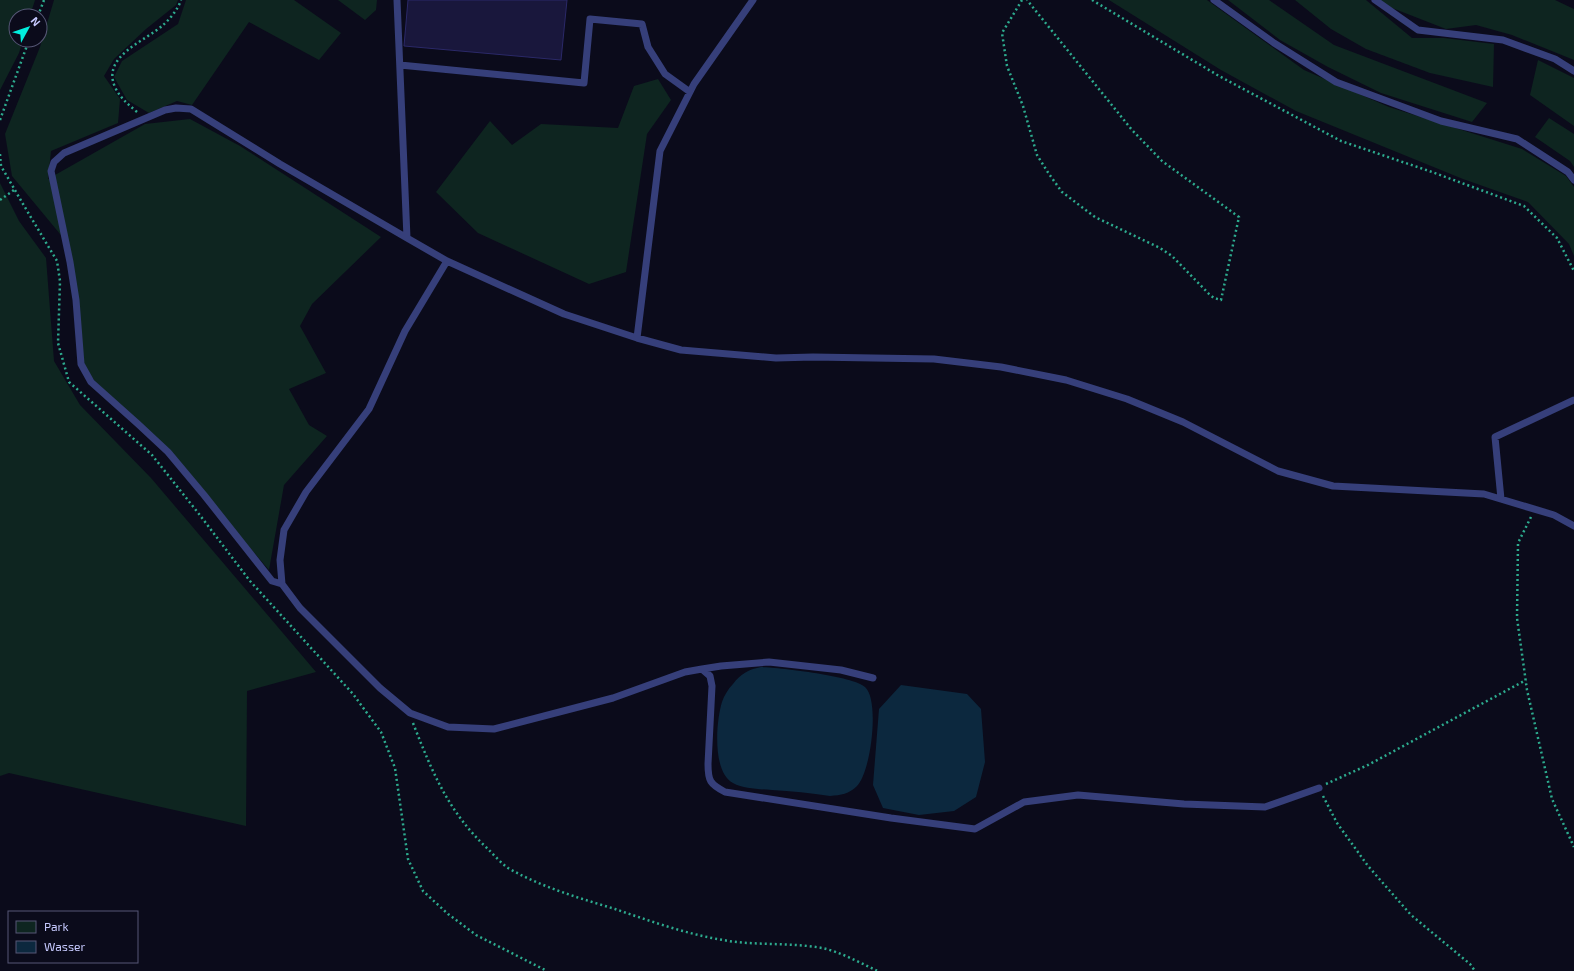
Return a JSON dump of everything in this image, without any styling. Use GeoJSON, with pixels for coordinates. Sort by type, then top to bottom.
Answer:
{"type":"FeatureCollection","features":[{"type":"Feature","properties":{"kind":"lane"},"geometry":{"type":"LineString","coordinates":[[397,0],[407,238]]}},
{"type":"Feature","properties":{"kind":"lane"},"geometry":{"type":"LineString","coordinates":[[637,338],[660,151],[694,84],[753,0]]}},
{"type":"Feature","properties":{"kind":"lane"},"geometry":{"type":"LineString","coordinates":[[1214,0],[1274,43],[1336,82],[1442,121],[1517,139],[1568,172],[1574,180]]}},
{"type":"Feature","properties":{"kind":"lane"},"geometry":{"type":"LineString","coordinates":[[1375,0],[1418,30],[1503,40],[1555,59],[1574,71]]}},
{"type":"Feature","properties":{"kind":"lane"},"geometry":{"type":"LineString","coordinates":[[400,64],[584,83],[590,19],[627,22],[642,24],[648,47],[665,74],[690,92]]}},
{"type":"Feature","properties":{"kind":"lane"},"geometry":{"type":"LineString","coordinates":[[282,584],[272,581],[168,452],[91,382],[81,364],[76,300],[70,262],[51,170],[54,162],[64,153],[165,110],[176,108],[191,109],[280,164],[447,261],[564,314],[637,338],[681,350],[776,358],[813,357],[934,359],[1001,367],[1066,380],[1127,399],[1183,422],[1278,471],[1333,486],[1484,494],[1554,515],[1574,526]]}},
{"type":"Feature","properties":{"kind":"lane"},"geometry":{"type":"LineString","coordinates":[[447,261],[405,331],[369,409],[306,492],[284,530],[280,560],[282,584],[300,608],[380,688],[410,714],[448,727],[494,729],[613,698],[685,672],[721,666],[769,662],[841,670],[873,678]]}},
{"type":"Feature","properties":{"kind":"lane"},"geometry":{"type":"LineString","coordinates":[[1501,499],[1494,437],[1574,400]]}},
{"type":"Feature","properties":{"kind":"lane"},"geometry":{"type":"LineString","coordinates":[[702,669],[710,676],[712,686],[708,775],[714,786],[725,792],[891,818],[976,828],[1024,802],[1078,795],[1184,804],[1265,807],[1319,788]]}},
{"type":"Feature","properties":{"kind":"path"},"geometry":{"type":"LineString","coordinates":[[147,117],[125,103],[112,80],[113,67],[120,57],[129,49],[163,25],[172,15],[181,0]]}},
{"type":"Feature","properties":{"kind":"path"},"geometry":{"type":"LineString","coordinates":[[1022,0],[1002,33],[1007,66],[1023,106],[1037,155],[1049,174],[1062,192],[1095,217],[1160,248],[1172,256],[1209,294],[1214,298],[1221,300],[1239,216],[1162,160],[1132,130],[1027,0]]}},
{"type":"Feature","properties":{"kind":"path"},"geometry":{"type":"LineString","coordinates":[[1092,0],[1219,76],[1341,141],[1432,172],[1524,206],[1557,238],[1574,271]]}},
{"type":"Feature","properties":{"kind":"path"},"geometry":{"type":"LineString","coordinates":[[0,120],[26,48]]}},
{"type":"Feature","properties":{"kind":"path"},"geometry":{"type":"LineString","coordinates":[[0,154],[1,166],[57,261],[60,281],[58,343],[69,382],[152,455],[250,581],[353,694],[382,732],[395,768],[408,859],[423,891],[448,914],[476,935],[547,971]]}},
{"type":"Feature","properties":{"kind":"path"},"geometry":{"type":"LineString","coordinates":[[0,200],[15,190]]}},
{"type":"Feature","properties":{"kind":"path"},"geometry":{"type":"LineString","coordinates":[[1536,510],[1518,543],[1517,618],[1526,680],[1552,799],[1574,848]]}},
{"type":"Feature","properties":{"kind":"path"},"geometry":{"type":"LineString","coordinates":[[1475,971],[1470,964],[1410,915],[1368,866],[1337,823],[1319,788],[1368,765],[1526,680]]}},
{"type":"Feature","properties":{"kind":"path"},"geometry":{"type":"LineString","coordinates":[[410,714],[434,776],[447,800],[460,820],[484,846],[507,867],[542,885],[669,926],[722,940],[750,944],[796,945],[823,948],[852,958],[878,971]]}},
{"type":"Feature","properties":{"kind":"green space"},"geometry":{"type":"Polygon","coordinates":[[[0,0],[35,0],[32,8],[8,8],[8,48],[21,48],[0,90],[0,0]]]}},
{"type":"Feature","properties":{"kind":"green space"},"geometry":{"type":"Polygon","coordinates":[[[54,0],[178,0],[176,5],[146,29],[114,59],[104,76],[120,99],[118,123],[51,151],[48,179],[145,124],[190,119],[240,146],[381,237],[312,304],[300,326],[326,373],[289,389],[309,425],[327,436],[284,485],[269,570],[183,470],[85,371],[77,302],[65,240],[12,176],[5,134],[40,48],[48,48],[48,20],[54,0]]]}},
{"type":"Feature","properties":{"kind":"green space"},"geometry":{"type":"Polygon","coordinates":[[[186,0],[294,0],[341,33],[319,60],[249,22],[192,105],[177,101],[149,113],[127,100],[114,77],[122,61],[178,24],[186,0]]]}},
{"type":"Feature","properties":{"kind":"green space"},"geometry":{"type":"Polygon","coordinates":[[[338,0],[377,0],[376,10],[365,20],[338,0]]]}},
{"type":"Feature","properties":{"kind":"green space"},"geometry":{"type":"Polygon","coordinates":[[[1109,0],[1207,0],[1304,70],[1389,107],[1522,149],[1566,176],[1574,187],[1574,256],[1569,244],[1528,202],[1463,179],[1296,111],[1221,70],[1109,0]]]}},
{"type":"Feature","properties":{"kind":"green space"},"geometry":{"type":"Polygon","coordinates":[[[1228,0],[1269,0],[1334,45],[1487,103],[1472,122],[1381,93],[1328,67],[1280,40],[1228,0]]]}},
{"type":"Feature","properties":{"kind":"green space"},"geometry":{"type":"Polygon","coordinates":[[[1295,0],[1366,0],[1412,38],[1444,38],[1494,44],[1493,87],[1430,73],[1366,49],[1331,29],[1295,0]]]}},
{"type":"Feature","properties":{"kind":"green space"},"geometry":{"type":"Polygon","coordinates":[[[1380,0],[1555,0],[1574,9],[1574,60],[1512,35],[1476,25],[1446,29],[1387,6],[1380,0]]]}},
{"type":"Feature","properties":{"kind":"green space"},"geometry":{"type":"Polygon","coordinates":[[[1538,60],[1574,78],[1574,126],[1530,95],[1538,60]]]}},
{"type":"Feature","properties":{"kind":"green space"},"geometry":{"type":"Polygon","coordinates":[[[658,79],[671,100],[647,134],[626,272],[589,284],[478,233],[436,192],[490,121],[512,145],[541,124],[618,128],[634,86],[658,79]]]}},
{"type":"Feature","properties":{"kind":"green space"},"geometry":{"type":"Polygon","coordinates":[[[1549,118],[1574,134],[1574,167],[1570,161],[1535,137],[1549,118]]]}},
{"type":"Feature","properties":{"kind":"green space"},"geometry":{"type":"Polygon","coordinates":[[[0,183],[19,221],[46,258],[54,361],[80,405],[151,478],[316,672],[247,691],[246,826],[9,773],[0,776],[0,183]]]}},
{"type":"Feature","properties":{"kind":"water"},"geometry":{"type":"Polygon","coordinates":[[[761,667],[832,676],[858,683],[865,687],[870,694],[872,706],[872,736],[870,752],[862,778],[854,789],[845,794],[830,796],[747,788],[733,783],[726,777],[719,758],[717,746],[718,721],[722,702],[728,690],[739,677],[753,669],[761,667]]]}},
{"type":"Feature","properties":{"kind":"water"},"geometry":{"type":"Polygon","coordinates":[[[901,685],[967,694],[981,709],[985,762],[976,797],[954,811],[919,815],[883,808],[873,785],[879,709],[901,685]]]}},
{"type":"Feature","properties":{"kind":"building"},"geometry":{"type":"Polygon","coordinates":[[[408,0],[567,0],[561,60],[404,46],[408,0]]]}}]}
